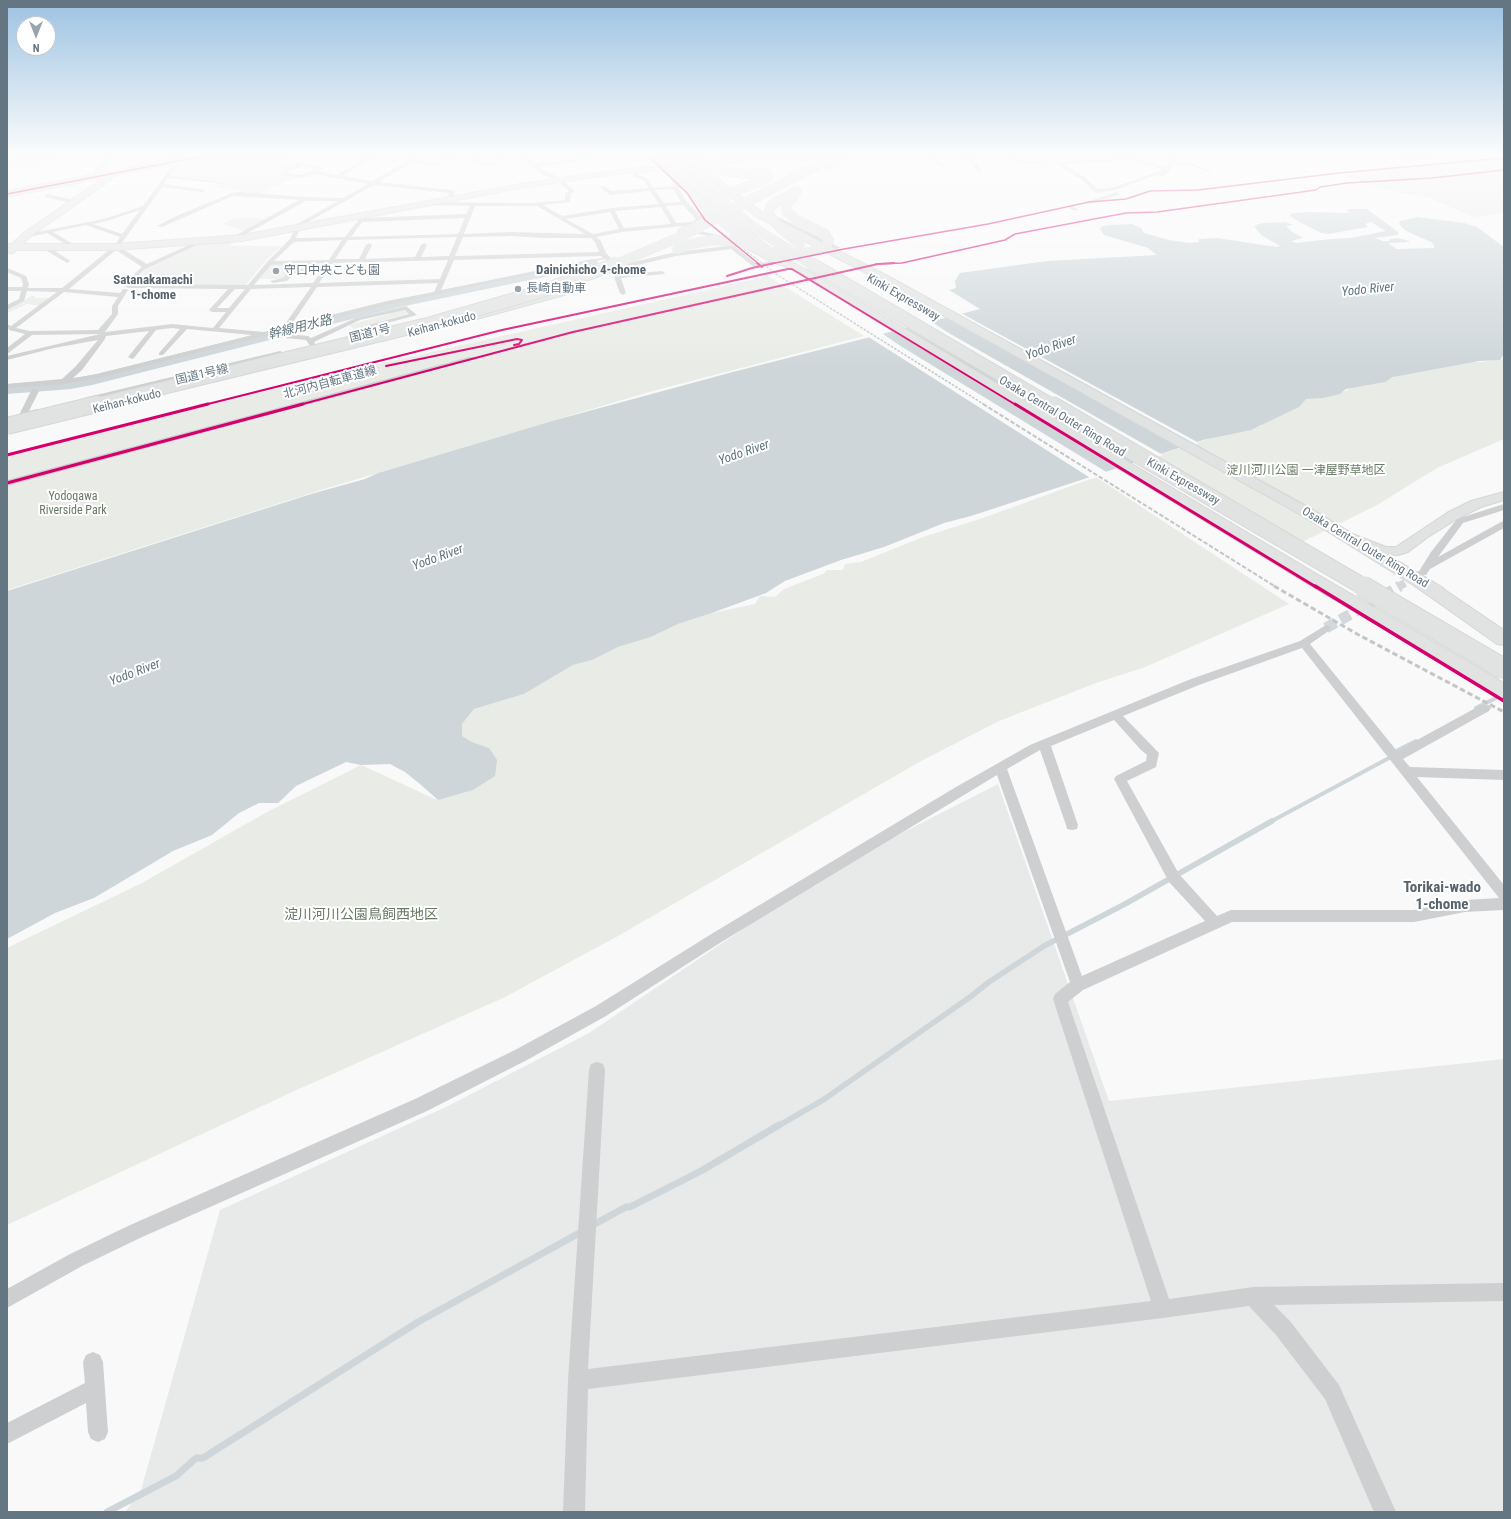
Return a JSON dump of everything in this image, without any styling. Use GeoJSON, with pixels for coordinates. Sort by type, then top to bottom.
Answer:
{"type":"FeatureCollection","features":[{"type":"Feature","properties":{"kind":"highway","name":"国道1号"},"geometry":{"type":"LineString","coordinates":[[309,346],[364,336],[491,302],[608,258],[644,251],[686,235],[698,226]]}},
{"type":"Feature","properties":{"kind":"highway"},"geometry":{"type":"LineString","coordinates":[[686,235],[701,226]]}},
{"type":"Feature","properties":{"kind":"highway"},"geometry":{"type":"LineString","coordinates":[[686,235],[704,226]]}},
{"type":"Feature","properties":{"kind":"highway","name":"Keihan-kokudo"},"geometry":{"type":"LineString","coordinates":[[7,426],[469,313],[539,292],[599,271],[710,226]]}},
{"type":"Feature","properties":{"kind":"highway"},"geometry":{"type":"LineString","coordinates":[[727,226],[750,245],[761,250],[777,253],[797,254],[821,249],[828,243],[828,238],[825,234],[809,226]]}},
{"type":"Feature","properties":{"kind":"highway"},"geometry":{"type":"LineString","coordinates":[[734,226],[753,243],[776,260],[795,268]]}},
{"type":"Feature","properties":{"kind":"highway"},"geometry":{"type":"LineString","coordinates":[[738,226],[764,242],[857,292]]}},
{"type":"Feature","properties":{"kind":"highway","name":"Kinki Expressway"},"geometry":{"type":"LineString","coordinates":[[753,226],[763,234],[857,292],[1504,669]]}},
{"type":"Feature","properties":{"kind":"highway","name":"Kinki Expressway"},"geometry":{"type":"LineString","coordinates":[[762,226],[781,239],[1504,655]]}},
{"type":"Feature","properties":{"kind":"highway"},"geometry":{"type":"LineString","coordinates":[[778,226],[790,237],[808,250],[899,304],[916,317]]}},
{"type":"Feature","properties":{"kind":"highway","name":"Keihan-kokudo"},"geometry":{"type":"LineString","coordinates":[[7,431],[473,316],[591,279],[631,263],[686,235]]}},
{"type":"Feature","properties":{"kind":"highway"},"geometry":{"type":"LineString","coordinates":[[473,316],[571,290],[691,244],[721,240],[753,243]]}},
{"type":"Feature","properties":{"kind":"highway","name":"国道1号線"},"geometry":{"type":"LineString","coordinates":[[7,420],[309,346]]}},
{"type":"Feature","properties":{"kind":"highway"},"geometry":{"type":"LineString","coordinates":[[1423,574],[1504,639]]}},
{"type":"Feature","properties":{"kind":"main road"},"geometry":{"type":"LineString","coordinates":[[7,254],[10,247],[39,226]]}},
{"type":"Feature","properties":{"kind":"main road"},"geometry":{"type":"LineString","coordinates":[[10,247],[116,247],[233,239],[309,226]]}},
{"type":"Feature","properties":{"kind":"main road"},"geometry":{"type":"LineString","coordinates":[[736,226],[753,243],[758,230],[756,226]]}},
{"type":"Feature","properties":{"kind":"main road","name":"Osaka Central Outer Ring Road"},"geometry":{"type":"LineString","coordinates":[[780,226],[899,286],[1384,557],[1423,574],[1504,632]]}},
{"type":"Feature","properties":{"kind":"main road"},"geometry":{"type":"LineString","coordinates":[[783,226],[793,233]]}},
{"type":"Feature","properties":{"kind":"main road","name":"Osaka Central Outer Ring Road"},"geometry":{"type":"LineString","coordinates":[[795,268],[1314,580],[1504,690]]}},
{"type":"Feature","properties":{"kind":"main road"},"geometry":{"type":"LineString","coordinates":[[1384,557],[1422,547],[1433,528],[1452,516],[1476,504],[1504,496]]}},
{"type":"Feature","properties":{"kind":"street"},"geometry":{"type":"LineString","coordinates":[[24,236],[79,226]]}},
{"type":"Feature","properties":{"kind":"street"},"geometry":{"type":"LineString","coordinates":[[93,226],[124,237]]}},
{"type":"Feature","properties":{"kind":"street"},"geometry":{"type":"LineString","coordinates":[[9,327],[63,290],[116,247],[132,226]]}},
{"type":"Feature","properties":{"kind":"street"},"geometry":{"type":"LineString","coordinates":[[233,239],[257,226]]}},
{"type":"Feature","properties":{"kind":"street"},"geometry":{"type":"LineString","coordinates":[[254,281],[285,280],[292,271],[319,270],[331,261],[356,226]]}},
{"type":"Feature","properties":{"kind":"street"},"geometry":{"type":"LineString","coordinates":[[436,293],[452,258],[464,226]]}},
{"type":"Feature","properties":{"kind":"street"},"geometry":{"type":"LineString","coordinates":[[575,226],[598,241],[608,258]]}},
{"type":"Feature","properties":{"kind":"street"},"geometry":{"type":"LineString","coordinates":[[620,226],[622,230]]}},
{"type":"Feature","properties":{"kind":"street"},"geometry":{"type":"LineString","coordinates":[[292,240],[346,240],[511,234],[592,236],[622,230],[666,226]]}},
{"type":"Feature","properties":{"kind":"street"},"geometry":{"type":"LineString","coordinates":[[791,226],[835,249]]}},
{"type":"Feature","properties":{"kind":"street"},"geometry":{"type":"LineString","coordinates":[[216,329],[269,263],[292,240],[297,228]]}},
{"type":"Feature","properties":{"kind":"street"},"geometry":{"type":"LineString","coordinates":[[49,232],[70,244],[50,251],[67,261]]}},
{"type":"Feature","properties":{"kind":"street"},"geometry":{"type":"LineString","coordinates":[[686,235],[720,237],[756,266],[771,263]]}},
{"type":"Feature","properties":{"kind":"street"},"geometry":{"type":"LineString","coordinates":[[64,382],[79,368],[103,338],[102,334],[115,314],[115,306],[128,286],[126,285],[147,267],[202,241]]}},
{"type":"Feature","properties":{"kind":"street"},"geometry":{"type":"LineString","coordinates":[[418,259],[424,245]]}},
{"type":"Feature","properties":{"kind":"street"},"geometry":{"type":"LineString","coordinates":[[361,260],[369,246]]}},
{"type":"Feature","properties":{"kind":"street"},"geometry":{"type":"LineString","coordinates":[[116,247],[147,267]]}},
{"type":"Feature","properties":{"kind":"street"},"geometry":{"type":"LineString","coordinates":[[624,293],[617,277],[617,273],[624,266],[672,255],[734,247]]}},
{"type":"Feature","properties":{"kind":"street"},"geometry":{"type":"LineString","coordinates":[[277,254],[285,254]]}},
{"type":"Feature","properties":{"kind":"street"},"geometry":{"type":"LineString","coordinates":[[269,263],[452,258],[608,258],[624,266]]}},
{"type":"Feature","properties":{"kind":"street"},"geometry":{"type":"LineString","coordinates":[[7,386],[64,382],[98,376],[387,303],[608,258]]}},
{"type":"Feature","properties":{"kind":"street"},"geometry":{"type":"LineString","coordinates":[[641,263],[649,274]]}},
{"type":"Feature","properties":{"kind":"street"},"geometry":{"type":"LineString","coordinates":[[7,270],[24,277],[26,284],[22,300],[7,308]]}},
{"type":"Feature","properties":{"kind":"street"},"geometry":{"type":"LineString","coordinates":[[286,328],[315,285],[319,270]]}},
{"type":"Feature","properties":{"kind":"street"},"geometry":{"type":"LineString","coordinates":[[617,277],[662,273]]}},
{"type":"Feature","properties":{"kind":"street"},"geometry":{"type":"LineString","coordinates":[[128,286],[249,287],[442,281]]}},
{"type":"Feature","properties":{"kind":"street"},"geometry":{"type":"LineString","coordinates":[[231,310],[212,310],[232,287]]}},
{"type":"Feature","properties":{"kind":"street"},"geometry":{"type":"LineString","coordinates":[[7,289],[63,290],[121,295]]}},
{"type":"Feature","properties":{"kind":"street"},"geometry":{"type":"LineString","coordinates":[[7,420],[309,346],[358,320],[406,308],[414,315],[363,328],[360,331],[364,336]]}},
{"type":"Feature","properties":{"kind":"street"},"geometry":{"type":"LineString","coordinates":[[9,327],[30,333],[102,334]]}},
{"type":"Feature","properties":{"kind":"street"},"geometry":{"type":"LineString","coordinates":[[7,358],[102,334],[155,327],[216,329],[308,338],[309,346]]}},
{"type":"Feature","properties":{"kind":"street"},"geometry":{"type":"LineString","coordinates":[[132,357],[155,327]]}},
{"type":"Feature","properties":{"kind":"street"},"geometry":{"type":"LineString","coordinates":[[161,354],[185,327]]}},
{"type":"Feature","properties":{"kind":"street"},"geometry":{"type":"LineString","coordinates":[[7,352],[30,333]]}},
{"type":"Feature","properties":{"kind":"street"},"geometry":{"type":"LineString","coordinates":[[7,393],[67,388],[96,383],[280,336]]}},
{"type":"Feature","properties":{"kind":"street","name":"北河内自転車道線"},"geometry":{"type":"LineString","coordinates":[[7,483],[472,359]]}},
{"type":"Feature","properties":{"kind":"street"},"geometry":{"type":"LineString","coordinates":[[23,415],[35,391]]}},
{"type":"Feature","properties":{"kind":"street"},"geometry":{"type":"LineString","coordinates":[[1423,574],[1436,552],[1460,521],[1504,507]]}},
{"type":"Feature","properties":{"kind":"street"},"geometry":{"type":"LineString","coordinates":[[1423,574],[1504,524]]}},
{"type":"Feature","properties":{"kind":"street"},"geometry":{"type":"LineString","coordinates":[[7,1299],[76,1260],[134,1232],[421,1105],[521,1055],[601,1011],[718,937],[960,790],[1044,744],[1195,682],[1304,643],[1326,628]]}},
{"type":"Feature","properties":{"kind":"street"},"geometry":{"type":"LineString","coordinates":[[1304,643],[1504,894]]}},
{"type":"Feature","properties":{"kind":"street"},"geometry":{"type":"LineString","coordinates":[[1395,758],[1485,708]]}},
{"type":"Feature","properties":{"kind":"street"},"geometry":{"type":"LineString","coordinates":[[1115,714],[1145,747],[1153,753],[1152,764],[1120,779],[1171,873],[1215,923]]}},
{"type":"Feature","properties":{"kind":"street"},"geometry":{"type":"LineString","coordinates":[[1044,744],[1072,825]]}},
{"type":"Feature","properties":{"kind":"street"},"geometry":{"type":"LineString","coordinates":[[1000,767],[1078,985]]}},
{"type":"Feature","properties":{"kind":"street"},"geometry":{"type":"LineString","coordinates":[[1407,772],[1504,775]]}},
{"type":"Feature","properties":{"kind":"street"},"geometry":{"type":"LineString","coordinates":[[1163,1309],[1060,998],[1078,985],[1231,916],[1414,916],[1465,906],[1504,904]]}},
{"type":"Feature","properties":{"kind":"street"},"geometry":{"type":"LineString","coordinates":[[574,1512],[578,1380],[597,1070]]}},
{"type":"Feature","properties":{"kind":"street"},"geometry":{"type":"LineString","coordinates":[[578,1380],[1163,1309],[1253,1296],[1504,1292]]}},
{"type":"Feature","properties":{"kind":"street"},"geometry":{"type":"LineString","coordinates":[[1253,1296],[1283,1328],[1332,1392],[1385,1512]]}},
{"type":"Feature","properties":{"kind":"street"},"geometry":{"type":"LineString","coordinates":[[93,1362],[98,1432]]}},
{"type":"Feature","properties":{"kind":"street"},"geometry":{"type":"LineString","coordinates":[[7,1434],[95,1388]]}},
{"type":"Feature","properties":{"kind":"shaded area"},"geometry":{"type":"Polygon","coordinates":[[[236,240],[230,246],[281,246],[266,260],[245,286],[131,285],[144,271],[201,242],[236,240]]]}},
{"type":"Feature","properties":{"kind":"shaded area"},"geometry":{"type":"Polygon","coordinates":[[[313,264],[308,270],[292,270],[285,279],[259,279],[271,265],[313,264]]]}},
{"type":"Feature","properties":{"kind":"shaded area"},"geometry":{"type":"Polygon","coordinates":[[[998,784],[1109,1101],[1504,1059],[1504,1512],[125,1512],[141,1490],[220,1210],[448,1106],[589,1033],[811,883],[896,836],[998,784]]]}},
{"type":"Feature","properties":{"kind":"green space"},"geometry":{"type":"Polygon","coordinates":[[[228,226],[255,226],[246,231],[228,226]]]}},
{"type":"Feature","properties":{"kind":"green space"},"geometry":{"type":"Polygon","coordinates":[[[189,257],[240,258],[222,273],[174,273],[166,269],[178,260],[189,257]]]}},
{"type":"Feature","properties":{"kind":"green space","name":"Yodogawa Riverside Park"},"geometry":{"type":"Polygon","coordinates":[[[768,276],[864,336],[649,392],[324,489],[7,590],[7,457],[316,378],[768,276]]]}},
{"type":"Feature","properties":{"kind":"green space"},"geometry":{"type":"Polygon","coordinates":[[[31,296],[35,296],[34,298],[50,298],[39,306],[27,304],[7,313],[7,310],[31,296]]]}},
{"type":"Feature","properties":{"kind":"green space"},"geometry":{"type":"Polygon","coordinates":[[[403,310],[410,313],[354,329],[349,325],[403,310]]]}},
{"type":"Feature","properties":{"kind":"green space","name":"淀川河川公園 一津屋野草地区"},"geometry":{"type":"Polygon","coordinates":[[[1504,359],[1504,439],[1437,468],[1377,505],[1300,543],[1148,458],[1208,439],[1262,426],[1261,421],[1305,398],[1338,394],[1350,389],[1349,386],[1379,383],[1373,380],[1390,379],[1400,375],[1466,362],[1504,359]]]}},
{"type":"Feature","properties":{"kind":"green space","name":"淀川河川公園鳥飼西地区"},"geometry":{"type":"Polygon","coordinates":[[[1096,477],[1289,604],[1145,667],[1096,683],[999,721],[921,761],[618,936],[505,997],[290,1093],[7,1225],[7,948],[142,883],[267,812],[361,765],[437,800],[473,790],[489,748],[472,742],[462,736],[462,724],[474,709],[524,694],[573,665],[592,660],[618,647],[651,637],[678,624],[712,613],[755,604],[760,596],[775,597],[784,589],[823,574],[827,570],[843,570],[845,564],[861,562],[923,537],[983,518],[1096,477]]]}},
{"type":"Feature","properties":{"kind":"water","name":"Yodo River"},"geometry":{"type":"Polygon","coordinates":[[[1102,226],[1136,226],[1141,228],[1144,233],[1169,240],[1189,243],[1199,242],[1199,239],[1217,238],[1277,247],[1280,246],[1261,235],[1254,226],[1287,226],[1291,231],[1303,238],[1291,241],[1296,243],[1350,238],[1386,231],[1377,226],[1390,226],[1398,232],[1398,235],[1375,238],[1383,241],[1398,238],[1409,241],[1388,243],[1397,249],[1434,248],[1433,243],[1406,231],[1401,226],[1473,226],[1504,247],[1504,354],[1500,360],[1479,361],[1393,377],[1385,382],[1346,389],[1340,394],[1323,398],[1306,399],[1299,407],[1251,430],[1203,440],[971,516],[944,523],[884,547],[841,560],[785,581],[766,593],[678,624],[651,637],[618,647],[592,660],[573,665],[524,694],[474,709],[462,724],[462,736],[472,742],[489,748],[497,760],[495,776],[473,790],[438,800],[405,772],[390,764],[361,765],[346,762],[296,786],[278,803],[259,803],[239,813],[212,835],[173,851],[94,898],[55,913],[7,939],[7,591],[311,494],[365,479],[378,473],[552,421],[729,373],[980,309],[949,290],[956,288],[955,281],[960,273],[1047,261],[1157,255],[1148,248],[1104,235],[1100,229],[1102,226]]]}},
{"type":"Feature","properties":{"kind":"water"},"geometry":{"type":"Polygon","coordinates":[[[1307,226],[1368,227],[1328,234],[1321,233],[1307,226]]]}},
{"type":"Feature","properties":{"kind":"pier"},"geometry":{"type":"Polygon","coordinates":[[[959,312],[1199,443],[1182,449],[944,316],[959,312]]]}},
{"type":"Feature","properties":{"kind":"pier"},"geometry":{"type":"Polygon","coordinates":[[[929,320],[947,332],[1163,455],[1140,463],[907,325],[929,320]]]}},
{"type":"Feature","properties":{"kind":"pier"},"geometry":{"type":"Polygon","coordinates":[[[880,332],[1108,473],[1092,479],[867,336],[880,332]]]}},
{"type":"Feature","properties":{"kind":"waterway","name":"幹線用水路"},"geometry":{"type":"LineString","coordinates":[[7,389],[71,384],[92,380],[400,303],[592,263]]}},
{"type":"Feature","properties":{"kind":"waterway"},"geometry":{"type":"LineString","coordinates":[[1476,708],[1504,694]]}},
{"type":"Feature","properties":{"kind":"waterway"},"geometry":{"type":"LineString","coordinates":[[1270,822],[1389,758],[1398,750],[1416,741]]}},
{"type":"Feature","properties":{"kind":"waterway"},"geometry":{"type":"LineString","coordinates":[[778,1126],[823,1100],[970,997],[989,982],[1044,946],[1125,904],[1272,821]]}},
{"type":"Feature","properties":{"kind":"waterway"},"geometry":{"type":"LineString","coordinates":[[591,1226],[626,1207],[630,1207],[701,1171],[779,1125]]}},
{"type":"Feature","properties":{"kind":"waterway"},"geometry":{"type":"LineString","coordinates":[[107,1512],[176,1476],[196,1458],[203,1458],[418,1322],[583,1231]]}},
{"type":"Feature","properties":{"kind":"tunnel"},"geometry":{"type":"LineString","coordinates":[[1398,587],[1421,574]]}},
{"type":"Feature","properties":{"kind":"tunnel"},"geometry":{"type":"LineString","coordinates":[[1326,628],[1400,586]]}},
{"type":"Feature","properties":{"kind":"railway"},"geometry":{"type":"LineString","coordinates":[[713,226],[779,276],[985,405]]}},
{"type":"Feature","properties":{"kind":"railway"},"geometry":{"type":"LineString","coordinates":[[983,404],[1276,587]]}},
{"type":"Feature","properties":{"kind":"railway"},"geometry":{"type":"LineString","coordinates":[[1274,586],[1357,634],[1504,712]]}},
{"type":"Feature","properties":{"kind":"cycle path"},"geometry":{"type":"LineString","coordinates":[[712,226],[762,267]]}},
{"type":"Feature","properties":{"kind":"cycle path"},"geometry":{"type":"LineString","coordinates":[[727,276],[752,268],[844,249],[977,226]]}},
{"type":"Feature","properties":{"kind":"cycle path"},"geometry":{"type":"LineString","coordinates":[[7,483],[573,332],[878,264],[902,263],[1005,240],[1015,234],[1054,226]]}},
{"type":"Feature","properties":{"kind":"cycle path"},"geometry":{"type":"LineString","coordinates":[[7,455],[502,330],[792,269],[1504,701]]}},
{"type":"Feature","properties":{"kind":"cycle path"},"geometry":{"type":"LineString","coordinates":[[386,366],[517,339],[522,340],[519,344],[514,345]]}},
{"type":"Feature","properties":{"kind":"place","name":"守口中央こども園"},"geometry":{"type":"Point","coordinates":[276,271]}},
{"type":"Feature","properties":{"kind":"place","name":"長崎自動車"},"geometry":{"type":"Point","coordinates":[518,289]}},
{"type":"Feature","properties":{"kind":"district","name":"Dainichicho 4-chome"},"geometry":{"type":"Point","coordinates":[591,271]}},
{"type":"Feature","properties":{"kind":"district","name":"Satanakamachi 1-chome"},"geometry":{"type":"Point","coordinates":[153,288]}},
{"type":"Feature","properties":{"kind":"district","name":"Torikai-wado 1-chome"},"geometry":{"type":"Point","coordinates":[1442,896]}}]}
